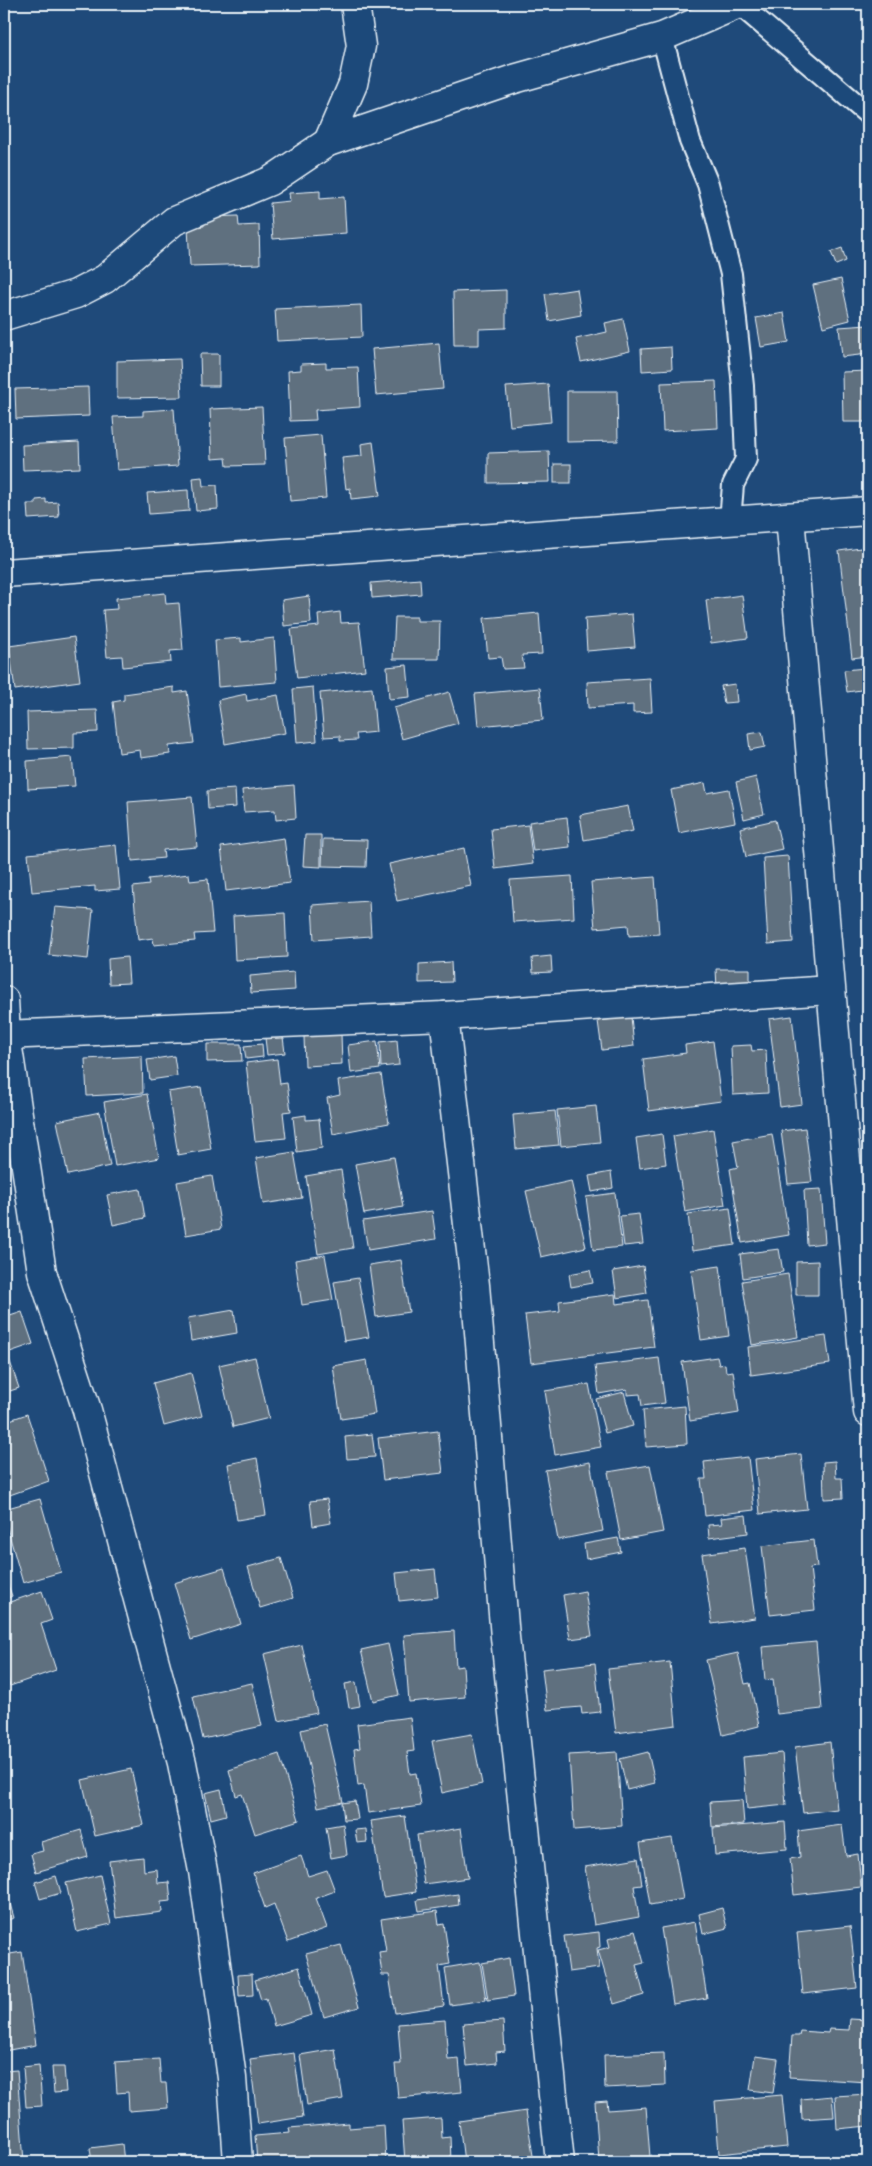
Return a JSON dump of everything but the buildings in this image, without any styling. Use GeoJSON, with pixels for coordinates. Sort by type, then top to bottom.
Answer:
{"type":"FeatureCollection","features":[{"type":"Feature","properties":{"kind":"street"},"geometry":{"type":"LineString","coordinates":[[328,142],[353,84],[360,46],[355,4]]}},
{"type":"Feature","properties":{"kind":"street"},"geometry":{"type":"LineString","coordinates":[[4,316],[76,294],[105,279],[174,220],[270,181],[328,142],[514,79],[662,37],[739,4]]}},
{"type":"Feature","properties":{"kind":"street"},"geometry":{"type":"LineString","coordinates":[[4,572],[868,511]]}},
{"type":"Feature","properties":{"kind":"street"},"geometry":{"type":"LineString","coordinates":[[790,517],[868,1412]]}},
{"type":"Feature","properties":{"kind":"street"},"geometry":{"type":"LineString","coordinates":[[5,1035],[444,1016],[830,990]]}},
{"type":"Feature","properties":{"kind":"street"},"geometry":{"type":"LineString","coordinates":[[4,1000],[5,1035],[42,1272],[87,1410],[184,1772],[203,1871],[232,2078],[238,2162]]}},
{"type":"Feature","properties":{"kind":"street"},"geometry":{"type":"LineString","coordinates":[[444,1016],[475,1286],[505,1637],[560,2162]]}},
{"type":"Feature","properties":{"kind":"lane"},"geometry":{"type":"LineString","coordinates":[[739,4],[868,114]]}},
{"type":"Feature","properties":{"kind":"lane"},"geometry":{"type":"LineString","coordinates":[[662,37],[690,141],[708,184],[732,274],[743,386],[746,459],[733,485],[730,521]]}}]}
